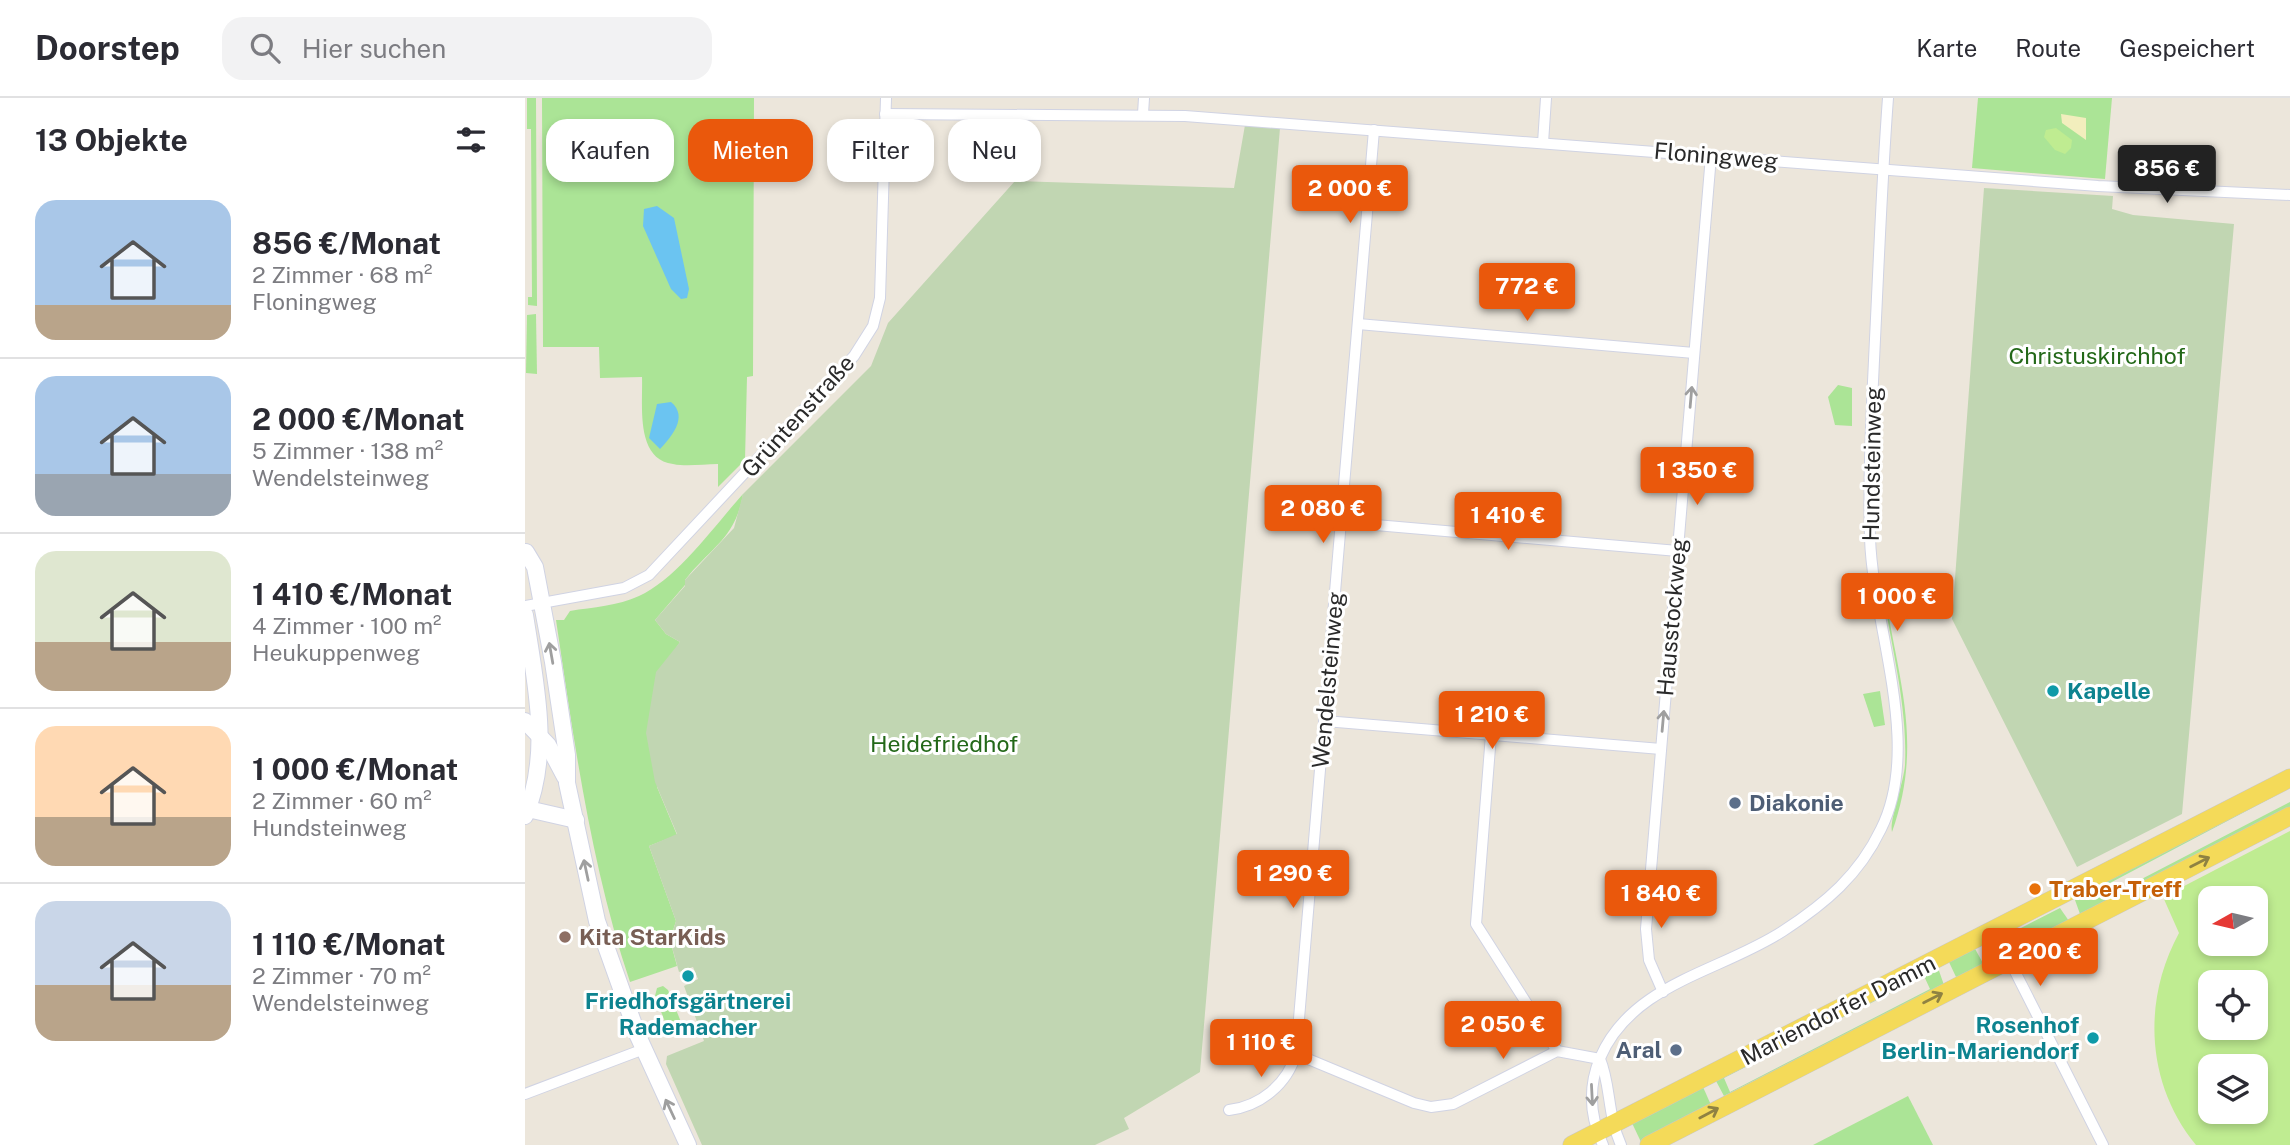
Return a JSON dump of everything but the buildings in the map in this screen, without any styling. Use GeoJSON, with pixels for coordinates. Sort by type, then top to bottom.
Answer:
{"type":"FeatureCollection","features":[{"type":"Feature","properties":{"kind":"main road"},"geometry":{"type":"LineString","coordinates":[[525,549],[535,568],[542,603],[559,704],[567,783],[597,921],[644,1049],[688,1145]]}},
{"type":"Feature","properties":{"kind":"main road"},"geometry":{"type":"LineString","coordinates":[[525,615],[538,770],[526,812],[576,820]]}},
{"type":"Feature","properties":{"kind":"main road"},"geometry":{"type":"LineString","coordinates":[[533,735],[559,704]]}},
{"type":"Feature","properties":{"kind":"main road"},"geometry":{"type":"LineString","coordinates":[[525,722],[567,783]]}},
{"type":"Feature","properties":{"kind":"main road","name":"Mariendorfer Damm"},"geometry":{"type":"LineString","coordinates":[[1572,1145],[1604,1134],[2290,778]]}},
{"type":"Feature","properties":{"kind":"main road","name":"Mariendorfer Damm"},"geometry":{"type":"LineString","coordinates":[[1649,1145],[2290,816]]}},
{"type":"Feature","properties":{"kind":"street","name":"Grüntenstraße"},"geometry":{"type":"LineString","coordinates":[[525,606],[624,588],[649,575],[854,356],[873,326],[880,298],[885,98]]}},
{"type":"Feature","properties":{"kind":"street"},"geometry":{"type":"LineString","coordinates":[[1143,114],[1144,98]]}},
{"type":"Feature","properties":{"kind":"street"},"geometry":{"type":"LineString","coordinates":[[1543,143],[1546,98]]}},
{"type":"Feature","properties":{"kind":"street","name":"Hundsteinweg"},"geometry":{"type":"LineString","coordinates":[[1621,1145],[1604,1134],[1591,1081],[1604,1045],[1621,1022],[1663,992],[1770,938],[1835,894],[1865,860],[1884,824],[1895,788],[1898,749],[1896,709],[1883,643],[1870,537],[1882,170],[1888,98]]}},
{"type":"Feature","properties":{"kind":"street","name":"Floningweg"},"geometry":{"type":"LineString","coordinates":[[885,114],[1143,114],[2119,187],[2290,195]]}},
{"type":"Feature","properties":{"kind":"street","name":"Wendelsteinweg"},"geometry":{"type":"LineString","coordinates":[[1229,1110],[1240,1108],[1278,1088],[1289,1076],[1296,1054],[1374,130]]}},
{"type":"Feature","properties":{"kind":"street","name":"Hausstockweg"},"geometry":{"type":"LineString","coordinates":[[1663,992],[1649,960],[1645,937],[1711,156]]}},
{"type":"Feature","properties":{"kind":"street"},"geometry":{"type":"LineString","coordinates":[[1357,324],[1694,353]]}},
{"type":"Feature","properties":{"kind":"street"},"geometry":{"type":"LineString","coordinates":[[1341,522],[1678,551]]}},
{"type":"Feature","properties":{"kind":"street"},"geometry":{"type":"LineString","coordinates":[[1325,720],[1661,749]]}},
{"type":"Feature","properties":{"kind":"street"},"geometry":{"type":"LineString","coordinates":[[1490,735],[1476,924],[1557,1051]]}},
{"type":"Feature","properties":{"kind":"street"},"geometry":{"type":"LineString","coordinates":[[1994,930],[2103,1145]]}},
{"type":"Feature","properties":{"kind":"street"},"geometry":{"type":"LineString","coordinates":[[525,1094],[644,1049]]}},
{"type":"Feature","properties":{"kind":"street"},"geometry":{"type":"LineString","coordinates":[[1296,1054],[1413,1103],[1438,1107],[1453,1104],[1557,1051],[1599,1059]]}},
{"type":"Feature","properties":{"kind":"street","name":"Hundsteinweg"},"geometry":{"type":"LineString","coordinates":[[1599,1059],[1605,1071],[1604,1134]]}},
{"type":"Feature","properties":{"kind":"green space"},"geometry":{"type":"Polygon","coordinates":[[[527,98],[536,98],[537,306],[528,305],[528,297],[532,297],[531,129],[527,129],[527,98]]]}},
{"type":"Feature","properties":{"kind":"green space"},"geometry":{"type":"Polygon","coordinates":[[[542,98],[754,98],[754,119],[688,119],[688,182],[754,182],[753,376],[747,377],[745,460],[718,487],[718,464],[673,464],[661,460],[652,452],[644,429],[642,377],[600,378],[599,347],[543,347],[542,98]]]}},
{"type":"Feature","properties":{"kind":"green space"},"geometry":{"type":"Polygon","coordinates":[[[1978,98],[2112,98],[2105,179],[1972,168],[1978,98]]]}},
{"type":"Feature","properties":{"kind":"green space","name":"Heidefriedhof"},"geometry":{"type":"Polygon","coordinates":[[[1245,125],[1280,128],[1200,1072],[1124,1118],[1129,1129],[1095,1145],[702,1145],[666,1064],[667,1056],[704,1041],[684,986],[698,979],[693,967],[679,972],[670,940],[676,921],[649,846],[677,834],[655,782],[646,733],[656,672],[680,642],[666,634],[655,620],[685,586],[685,580],[734,528],[743,494],[871,366],[888,323],[1014,182],[1234,188],[1245,125]]]}},
{"type":"Feature","properties":{"kind":"green space"},"geometry":{"type":"Polygon","coordinates":[[[2056,128],[2072,140],[2071,148],[2065,154],[2055,150],[2044,137],[2046,130],[2056,128]]]}},
{"type":"Feature","properties":{"kind":"green space","name":"Christuskirchhof"},"geometry":{"type":"Polygon","coordinates":[[[1984,188],[2113,196],[2112,209],[2133,215],[2234,224],[2182,814],[2077,867],[1952,619],[1984,188]]]}},
{"type":"Feature","properties":{"kind":"green space"},"geometry":{"type":"Polygon","coordinates":[[[536,314],[537,374],[526,373],[527,315],[536,314]]]}},
{"type":"Feature","properties":{"kind":"green space"},"geometry":{"type":"Polygon","coordinates":[[[1838,385],[1852,388],[1852,426],[1835,425],[1828,397],[1838,385]]]}},
{"type":"Feature","properties":{"kind":"green space"},"geometry":{"type":"Polygon","coordinates":[[[743,494],[740,509],[728,532],[694,569],[685,580],[685,585],[655,620],[666,634],[680,642],[676,648],[657,787],[677,835],[649,846],[676,921],[670,940],[677,966],[630,982],[616,938],[594,848],[556,620],[564,620],[570,611],[623,602],[653,588],[681,564],[743,494]]]}},
{"type":"Feature","properties":{"kind":"green space"},"geometry":{"type":"Polygon","coordinates":[[[1881,578],[1900,674],[1907,734],[1906,765],[1902,798],[1892,832],[1905,765],[1905,741],[1901,694],[1881,578]]]}},
{"type":"Feature","properties":{"kind":"green space"},"geometry":{"type":"Polygon","coordinates":[[[1880,691],[1885,725],[1874,727],[1863,694],[1880,691]]]}},
{"type":"Feature","properties":{"kind":"green space"},"geometry":{"type":"Polygon","coordinates":[[[2290,788],[2091,893],[2105,898],[2290,802],[2290,807],[2080,914],[2075,900],[2093,885],[2290,788]]]}},
{"type":"Feature","properties":{"kind":"green space"},"geometry":{"type":"Polygon","coordinates":[[[2290,831],[2290,1145],[2196,1145],[2179,1121],[2167,1096],[2159,1069],[2155,1014],[2167,959],[2179,933],[2163,897],[2290,831]]]}},
{"type":"Feature","properties":{"kind":"green space"},"geometry":{"type":"Polygon","coordinates":[[[2060,908],[2069,921],[2027,943],[2019,929],[2060,908]]]}},
{"type":"Feature","properties":{"kind":"green space"},"geometry":{"type":"Polygon","coordinates":[[[1974,947],[1984,965],[1956,977],[1949,962],[1974,947]]]}},
{"type":"Feature","properties":{"kind":"green space"},"geometry":{"type":"Polygon","coordinates":[[[1938,968],[1944,985],[1724,1096],[1716,1081],[1938,968]],[[1924,976],[1724,1078],[1730,1092],[1930,989],[1924,976]]]}},
{"type":"Feature","properties":{"kind":"green space"},"geometry":{"type":"Polygon","coordinates":[[[663,986],[668,990],[681,1022],[676,1029],[667,1027],[655,996],[657,988],[663,986]]]}},
{"type":"Feature","properties":{"kind":"green space"},"geometry":{"type":"Polygon","coordinates":[[[1703,1087],[1711,1105],[1641,1142],[1632,1123],[1703,1087]]]}},
{"type":"Feature","properties":{"kind":"green space"},"geometry":{"type":"Polygon","coordinates":[[[1908,1096],[1933,1145],[1813,1145],[1908,1096]]]}},
{"type":"Feature","properties":{"kind":"sand"},"geometry":{"type":"Polygon","coordinates":[[[2061,114],[2086,118],[2086,140],[2062,123],[2061,114]]]}},
{"type":"Feature","properties":{"kind":"water"},"geometry":{"type":"Polygon","coordinates":[[[657,206],[674,218],[689,289],[687,298],[681,299],[671,289],[643,226],[644,209],[657,206]]]}},
{"type":"Feature","properties":{"kind":"water"},"geometry":{"type":"Polygon","coordinates":[[[671,402],[676,408],[678,420],[673,433],[660,449],[649,438],[657,404],[671,402]]]}},
{"type":"Feature","properties":{"kind":"place","name":"Kapelle"},"geometry":{"type":"Point","coordinates":[2053,691]}},
{"type":"Feature","properties":{"kind":"place","name":"Diakonie"},"geometry":{"type":"Point","coordinates":[1735,803]}},
{"type":"Feature","properties":{"kind":"place","name":"Traber-Treff"},"geometry":{"type":"Point","coordinates":[2035,889]}},
{"type":"Feature","properties":{"kind":"place","name":"Kita StarKids"},"geometry":{"type":"Point","coordinates":[565,937]}},
{"type":"Feature","properties":{"kind":"place","name":"Friedhofsgärtnerei Rademacher"},"geometry":{"type":"Point","coordinates":[688,976]}},
{"type":"Feature","properties":{"kind":"place","name":"Rosenhof Berlin-Mariendorf"},"geometry":{"type":"Point","coordinates":[2093,1038]}},
{"type":"Feature","properties":{"kind":"place","name":"Aral"},"geometry":{"type":"Point","coordinates":[1676,1050]}}]}
